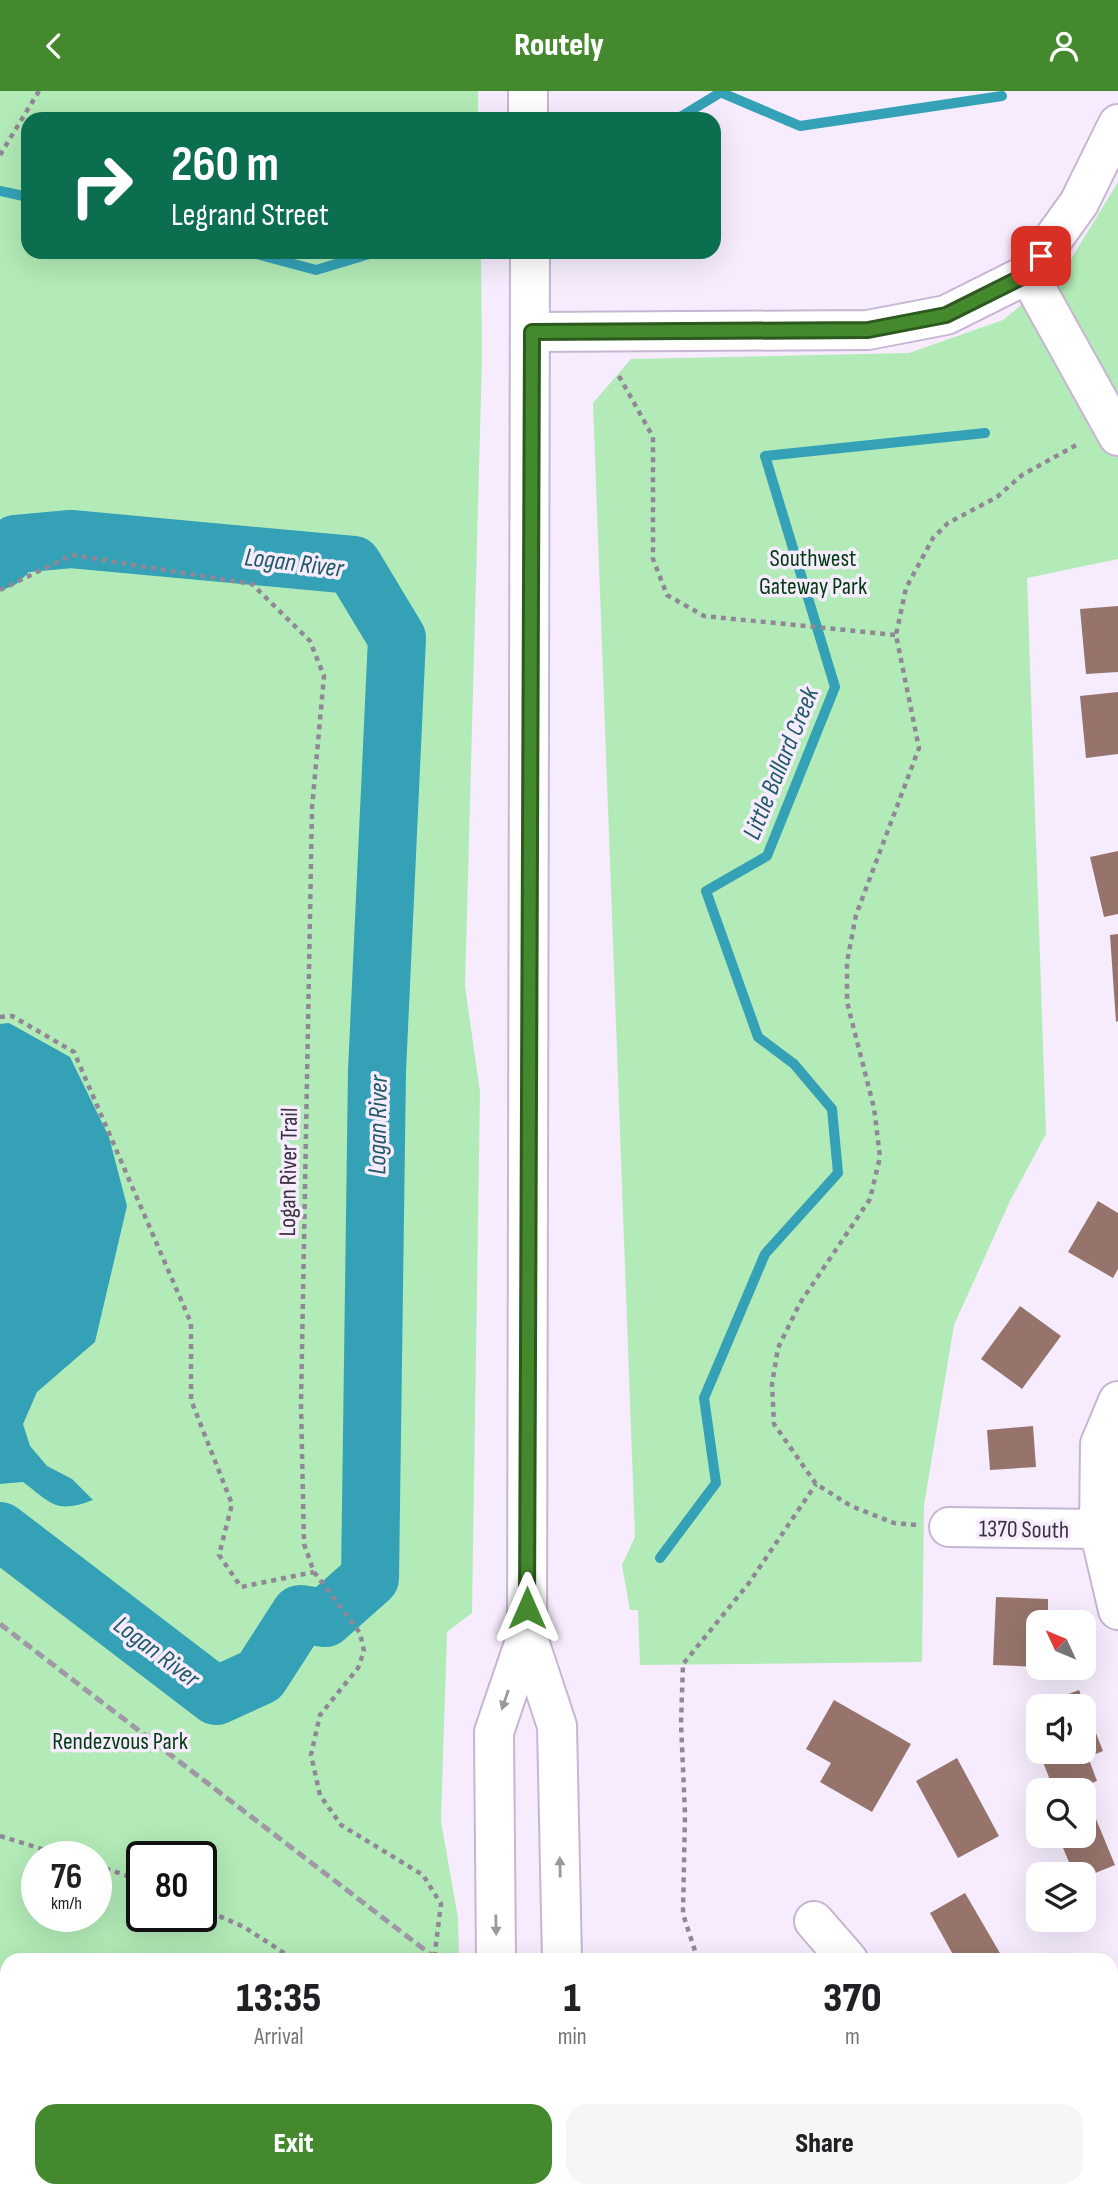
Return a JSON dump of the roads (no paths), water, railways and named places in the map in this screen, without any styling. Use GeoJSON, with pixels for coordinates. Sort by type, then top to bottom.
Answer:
{"type":"FeatureCollection","features":[{"type":"Feature","properties":{"kind":"main road"},"geometry":{"type":"LineString","coordinates":[[528,91],[528,112]]}},
{"type":"Feature","properties":{"kind":"main road"},"geometry":{"type":"LineString","coordinates":[[532,332],[868,330],[946,315],[1028,274],[1079,203],[1118,124]]}},
{"type":"Feature","properties":{"kind":"main road"},"geometry":{"type":"LineString","coordinates":[[530,259],[527,1635],[556,1726],[562,1953]]}},
{"type":"Feature","properties":{"kind":"main road"},"geometry":{"type":"LineString","coordinates":[[1028,274],[1115,431]]}},
{"type":"Feature","properties":{"kind":"main road"},"geometry":{"type":"LineString","coordinates":[[1118,1401],[1100,1444],[1099,1529],[1118,1610]]}},
{"type":"Feature","properties":{"kind":"main road","name":"1370 South"},"geometry":{"type":"LineString","coordinates":[[949,1527],[1099,1529]]}},
{"type":"Feature","properties":{"kind":"main road"},"geometry":{"type":"LineString","coordinates":[[496,1953],[494,1732],[527,1635]]}},
{"type":"Feature","properties":{"kind":"main road"},"geometry":{"type":"LineString","coordinates":[[814,1921],[842,1953]]}},
{"type":"Feature","properties":{"kind":"water"},"geometry":{"type":"Polygon","coordinates":[[[9,1023],[70,1057],[109,1137],[127,1206],[95,1342],[37,1392],[23,1424],[30,1446],[47,1466],[72,1479],[93,1500],[71,1506],[55,1505],[23,1482],[0,1484],[0,1024],[9,1023]]]}},
{"type":"Feature","properties":{"kind":"waterway"},"geometry":{"type":"LineString","coordinates":[[688,112],[723,91]]}},
{"type":"Feature","properties":{"kind":"waterway","name":"Little Ballard Creek"},"geometry":{"type":"LineString","coordinates":[[722,93],[800,126],[1002,96]]}},
{"type":"Feature","properties":{"kind":"waterway"},"geometry":{"type":"LineString","coordinates":[[0,191],[21,196]]}},
{"type":"Feature","properties":{"kind":"waterway"},"geometry":{"type":"LineString","coordinates":[[275,259],[316,270],[353,259]]}},
{"type":"Feature","properties":{"kind":"waterway","name":"Little Ballard Creek"},"geometry":{"type":"LineString","coordinates":[[660,1558],[716,1483],[704,1398],[765,1254],[838,1173],[832,1109],[794,1064],[758,1037],[706,891],[767,856],[835,687],[765,456],[985,433]]}},
{"type":"Feature","properties":{"kind":"waterway","name":"Logan River"},"geometry":{"type":"LineString","coordinates":[[0,560],[16,544],[71,539],[353,565],[397,638],[377,1071],[370,1578],[325,1618],[300,1614],[260,1676],[216,1696],[0,1531]]}},
{"type":"Feature","properties":{"kind":"railway"},"geometry":{"type":"LineString","coordinates":[[0,1624],[429,1953]]}},
{"type":"Feature","properties":{"kind":"park label","name":"Southwest Gateway Park"},"geometry":{"type":"Point","coordinates":[813,572]}},
{"type":"Feature","properties":{"kind":"park label","name":"Rendezvous Park"},"geometry":{"type":"Point","coordinates":[120,1741]}}]}
